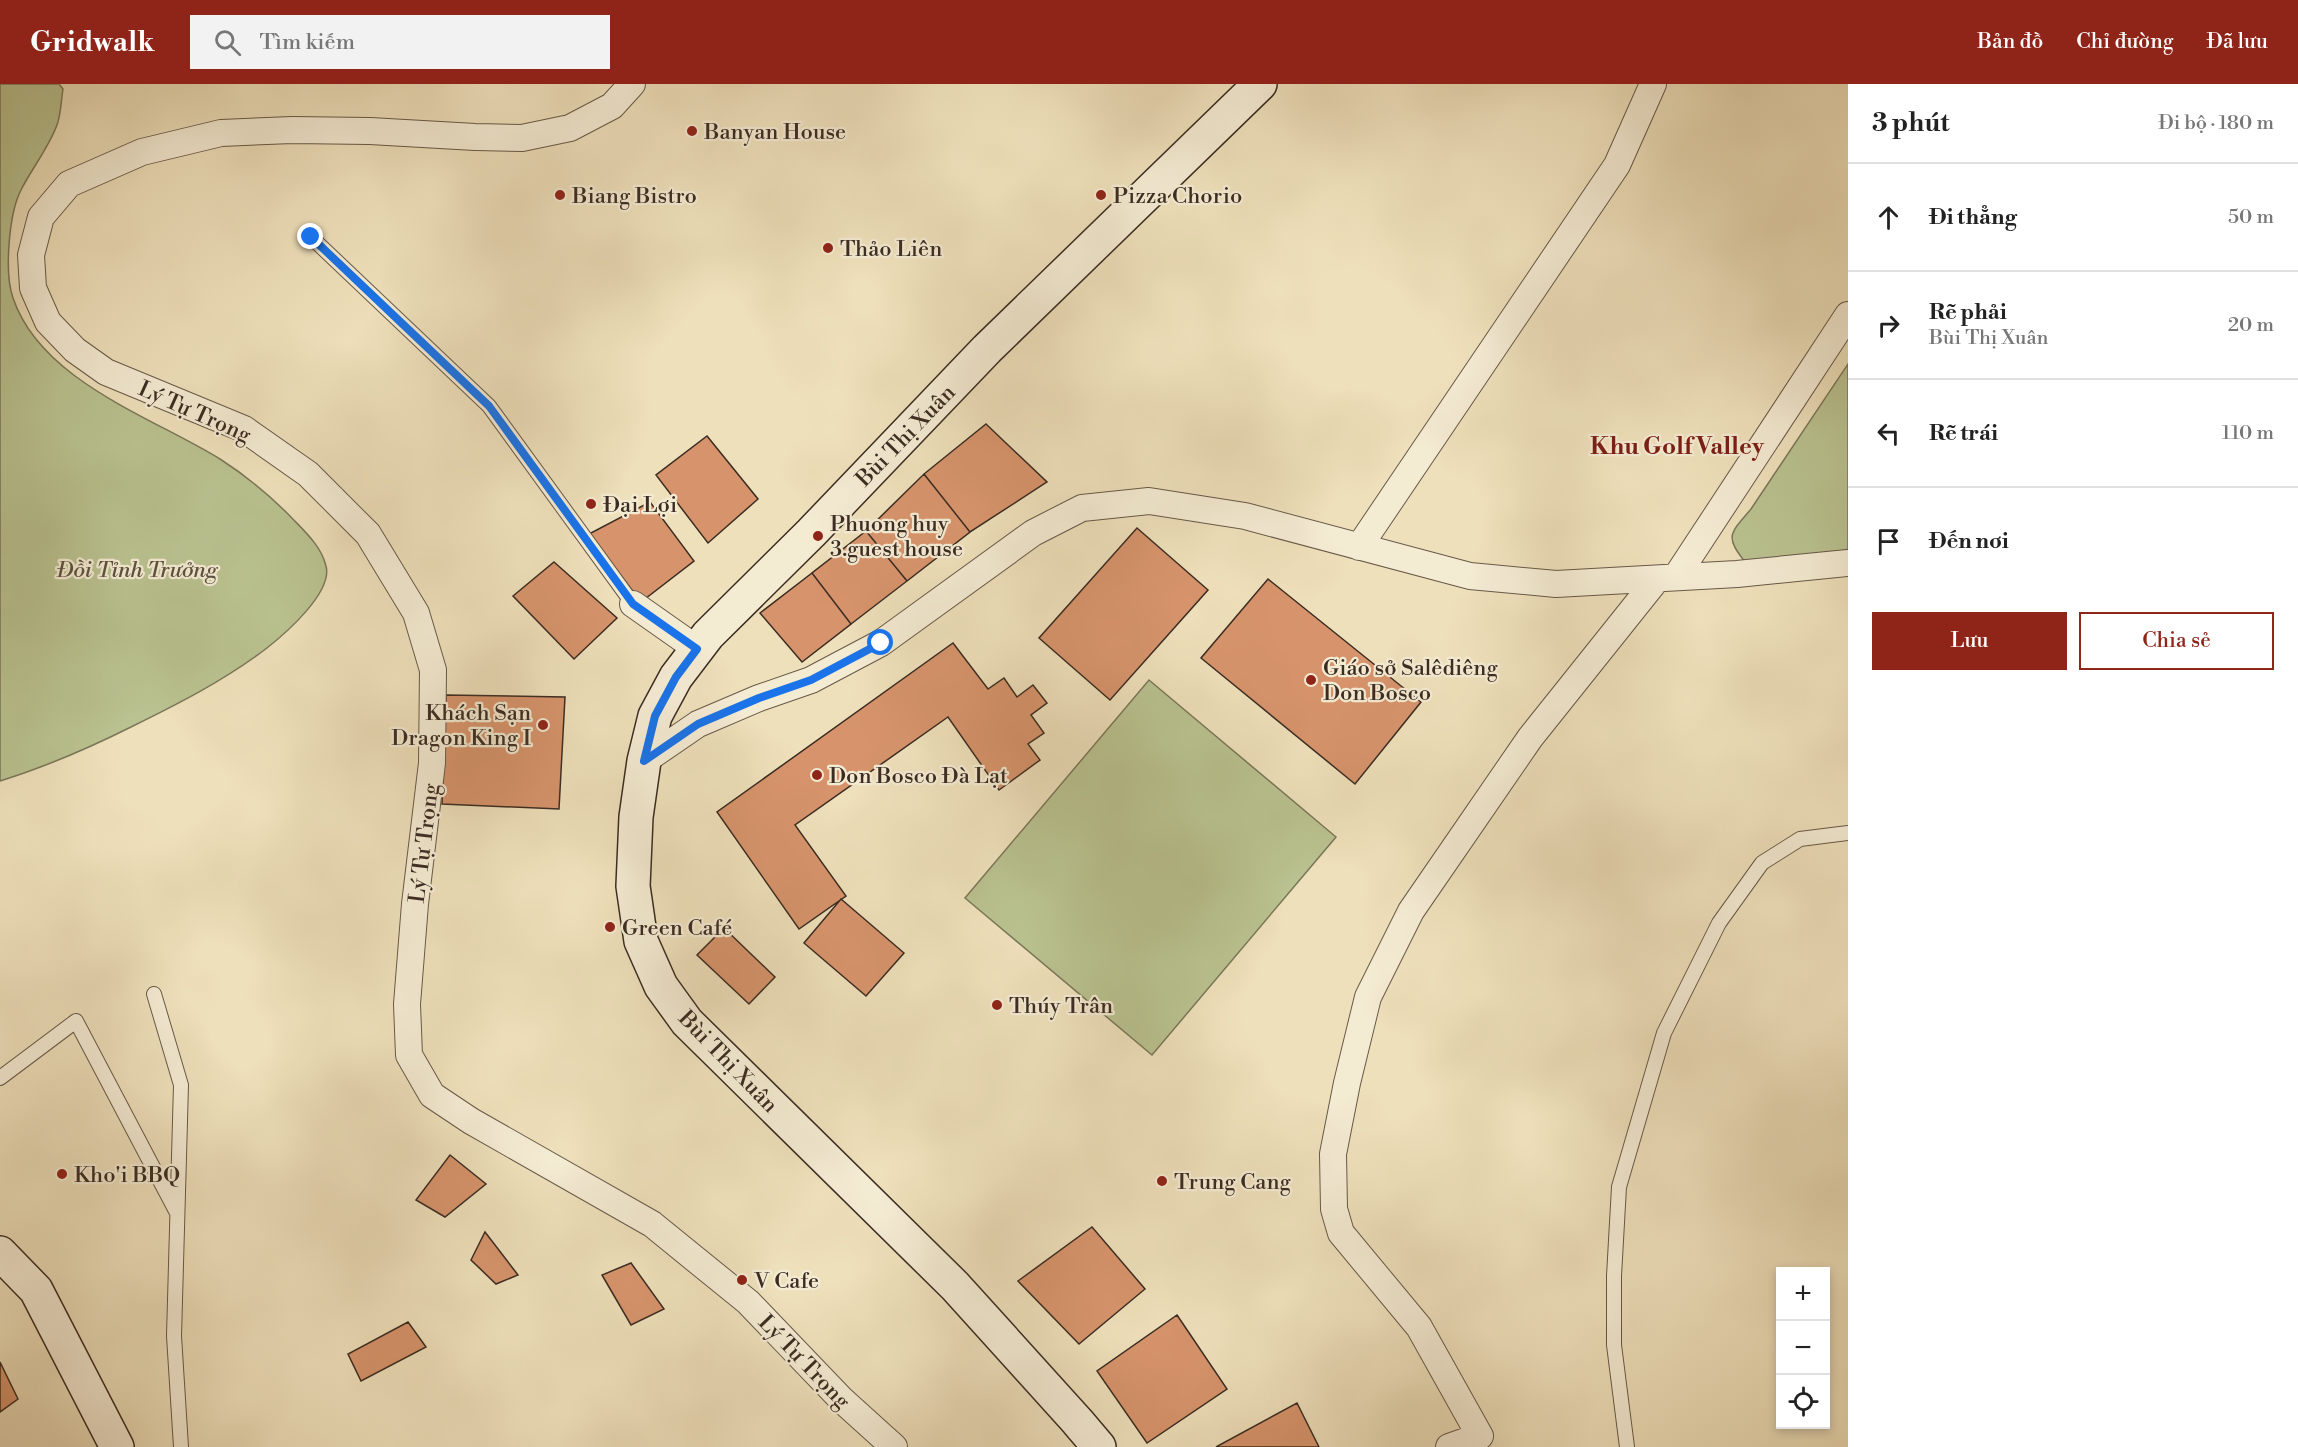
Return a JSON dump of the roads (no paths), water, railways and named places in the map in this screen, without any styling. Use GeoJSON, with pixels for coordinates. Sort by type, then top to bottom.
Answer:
{"type":"FeatureCollection","features":[{"type":"Feature","properties":{"kind":"street","name":"Lý Tự Trọng"},"geometry":{"type":"LineString","coordinates":[[632,84],[612,106],[570,129],[522,138],[292,130],[221,134],[142,152],[69,184],[41,217],[32,255],[33,288],[48,322],[75,350],[106,372],[244,429],[308,474],[368,534],[416,613],[433,670],[432,763],[406,1004],[409,1055],[432,1095],[471,1121],[651,1224],[748,1302],[842,1400],[894,1447]]}},
{"type":"Feature","properties":{"kind":"street","name":"Bùi Thị Xuân"},"geometry":{"type":"LineString","coordinates":[[1099,1447],[955,1286],[687,1022],[661,986],[641,941],[633,886],[636,817],[644,761],[655,716],[676,677],[708,635],[811,533],[987,349],[1260,84]]}},
{"type":"Feature","properties":{"kind":"street"},"geometry":{"type":"LineString","coordinates":[[1359,547],[1617,165],[1653,84]]}},
{"type":"Feature","properties":{"kind":"street"},"geometry":{"type":"LineString","coordinates":[[1449,1447],[1483,1441],[1419,1327],[1341,1233],[1334,1209],[1333,1154],[1368,997],[1411,912],[1530,738],[1666,578],[1848,315]]}},
{"type":"Feature","properties":{"kind":"street"},"geometry":{"type":"LineString","coordinates":[[644,761],[698,724],[759,698],[811,680],[881,643],[1033,533],[1082,508],[1149,501],[1245,516],[1470,576],[1556,584],[1737,574],[1848,562]]}},
{"type":"Feature","properties":{"kind":"street"},"geometry":{"type":"LineString","coordinates":[[633,604],[697,649]]}},
{"type":"Feature","properties":{"kind":"street"},"geometry":{"type":"LineString","coordinates":[[0,1253],[36,1290],[117,1447]]}},
{"type":"Feature","properties":{"kind":"lane"},"geometry":{"type":"LineString","coordinates":[[311,237],[489,406],[633,604]]}},
{"type":"Feature","properties":{"kind":"lane"},"geometry":{"type":"LineString","coordinates":[[1628,1447],[1614,1345],[1614,1276],[1619,1188],[1664,1033],[1719,923],[1762,863],[1800,839],[1848,832]]}},
{"type":"Feature","properties":{"kind":"lane"},"geometry":{"type":"LineString","coordinates":[[154,994],[181,1085],[174,1336],[181,1447]]}},
{"type":"Feature","properties":{"kind":"lane"},"geometry":{"type":"LineString","coordinates":[[0,1078],[76,1021],[177,1212]]}},
{"type":"Feature","properties":{"kind":"place","name":"Banyan House"},"geometry":{"type":"Point","coordinates":[692,131]}},
{"type":"Feature","properties":{"kind":"place","name":"Biang Bistro"},"geometry":{"type":"Point","coordinates":[560,195]}},
{"type":"Feature","properties":{"kind":"place","name":"Pizza Chorio"},"geometry":{"type":"Point","coordinates":[1101,195]}},
{"type":"Feature","properties":{"kind":"place","name":"Thảo Liên"},"geometry":{"type":"Point","coordinates":[828,248]}},
{"type":"Feature","properties":{"kind":"place","name":"Đại Lợi"},"geometry":{"type":"Point","coordinates":[591,504]}},
{"type":"Feature","properties":{"kind":"place","name":"Phuong huy 3.guest house"},"geometry":{"type":"Point","coordinates":[818,536]}},
{"type":"Feature","properties":{"kind":"place","name":"Giáo sở Salêdiêng Don Bosco"},"geometry":{"type":"Point","coordinates":[1311,680]}},
{"type":"Feature","properties":{"kind":"place","name":"Khách Sạn Dragon King I"},"geometry":{"type":"Point","coordinates":[543,725]}},
{"type":"Feature","properties":{"kind":"place","name":"Don Bosco Đà Lạt"},"geometry":{"type":"Point","coordinates":[817,775]}},
{"type":"Feature","properties":{"kind":"place","name":"Green Café"},"geometry":{"type":"Point","coordinates":[610,927]}},
{"type":"Feature","properties":{"kind":"place","name":"Thúy Trân"},"geometry":{"type":"Point","coordinates":[997,1005]}},
{"type":"Feature","properties":{"kind":"place","name":"Kho'i BBQ"},"geometry":{"type":"Point","coordinates":[62,1174]}},
{"type":"Feature","properties":{"kind":"place","name":"Trung Cang"},"geometry":{"type":"Point","coordinates":[1162,1181]}},
{"type":"Feature","properties":{"kind":"place","name":"V Cafe"},"geometry":{"type":"Point","coordinates":[742,1280]}},
{"type":"Feature","properties":{"kind":"district","name":"Khu Golf Valley"},"geometry":{"type":"Point","coordinates":[1677,446]}},
{"type":"Feature","properties":{"kind":"park label","name":"Đồi Tỉnh Trưởng"},"geometry":{"type":"Point","coordinates":[137,569]}}]}
